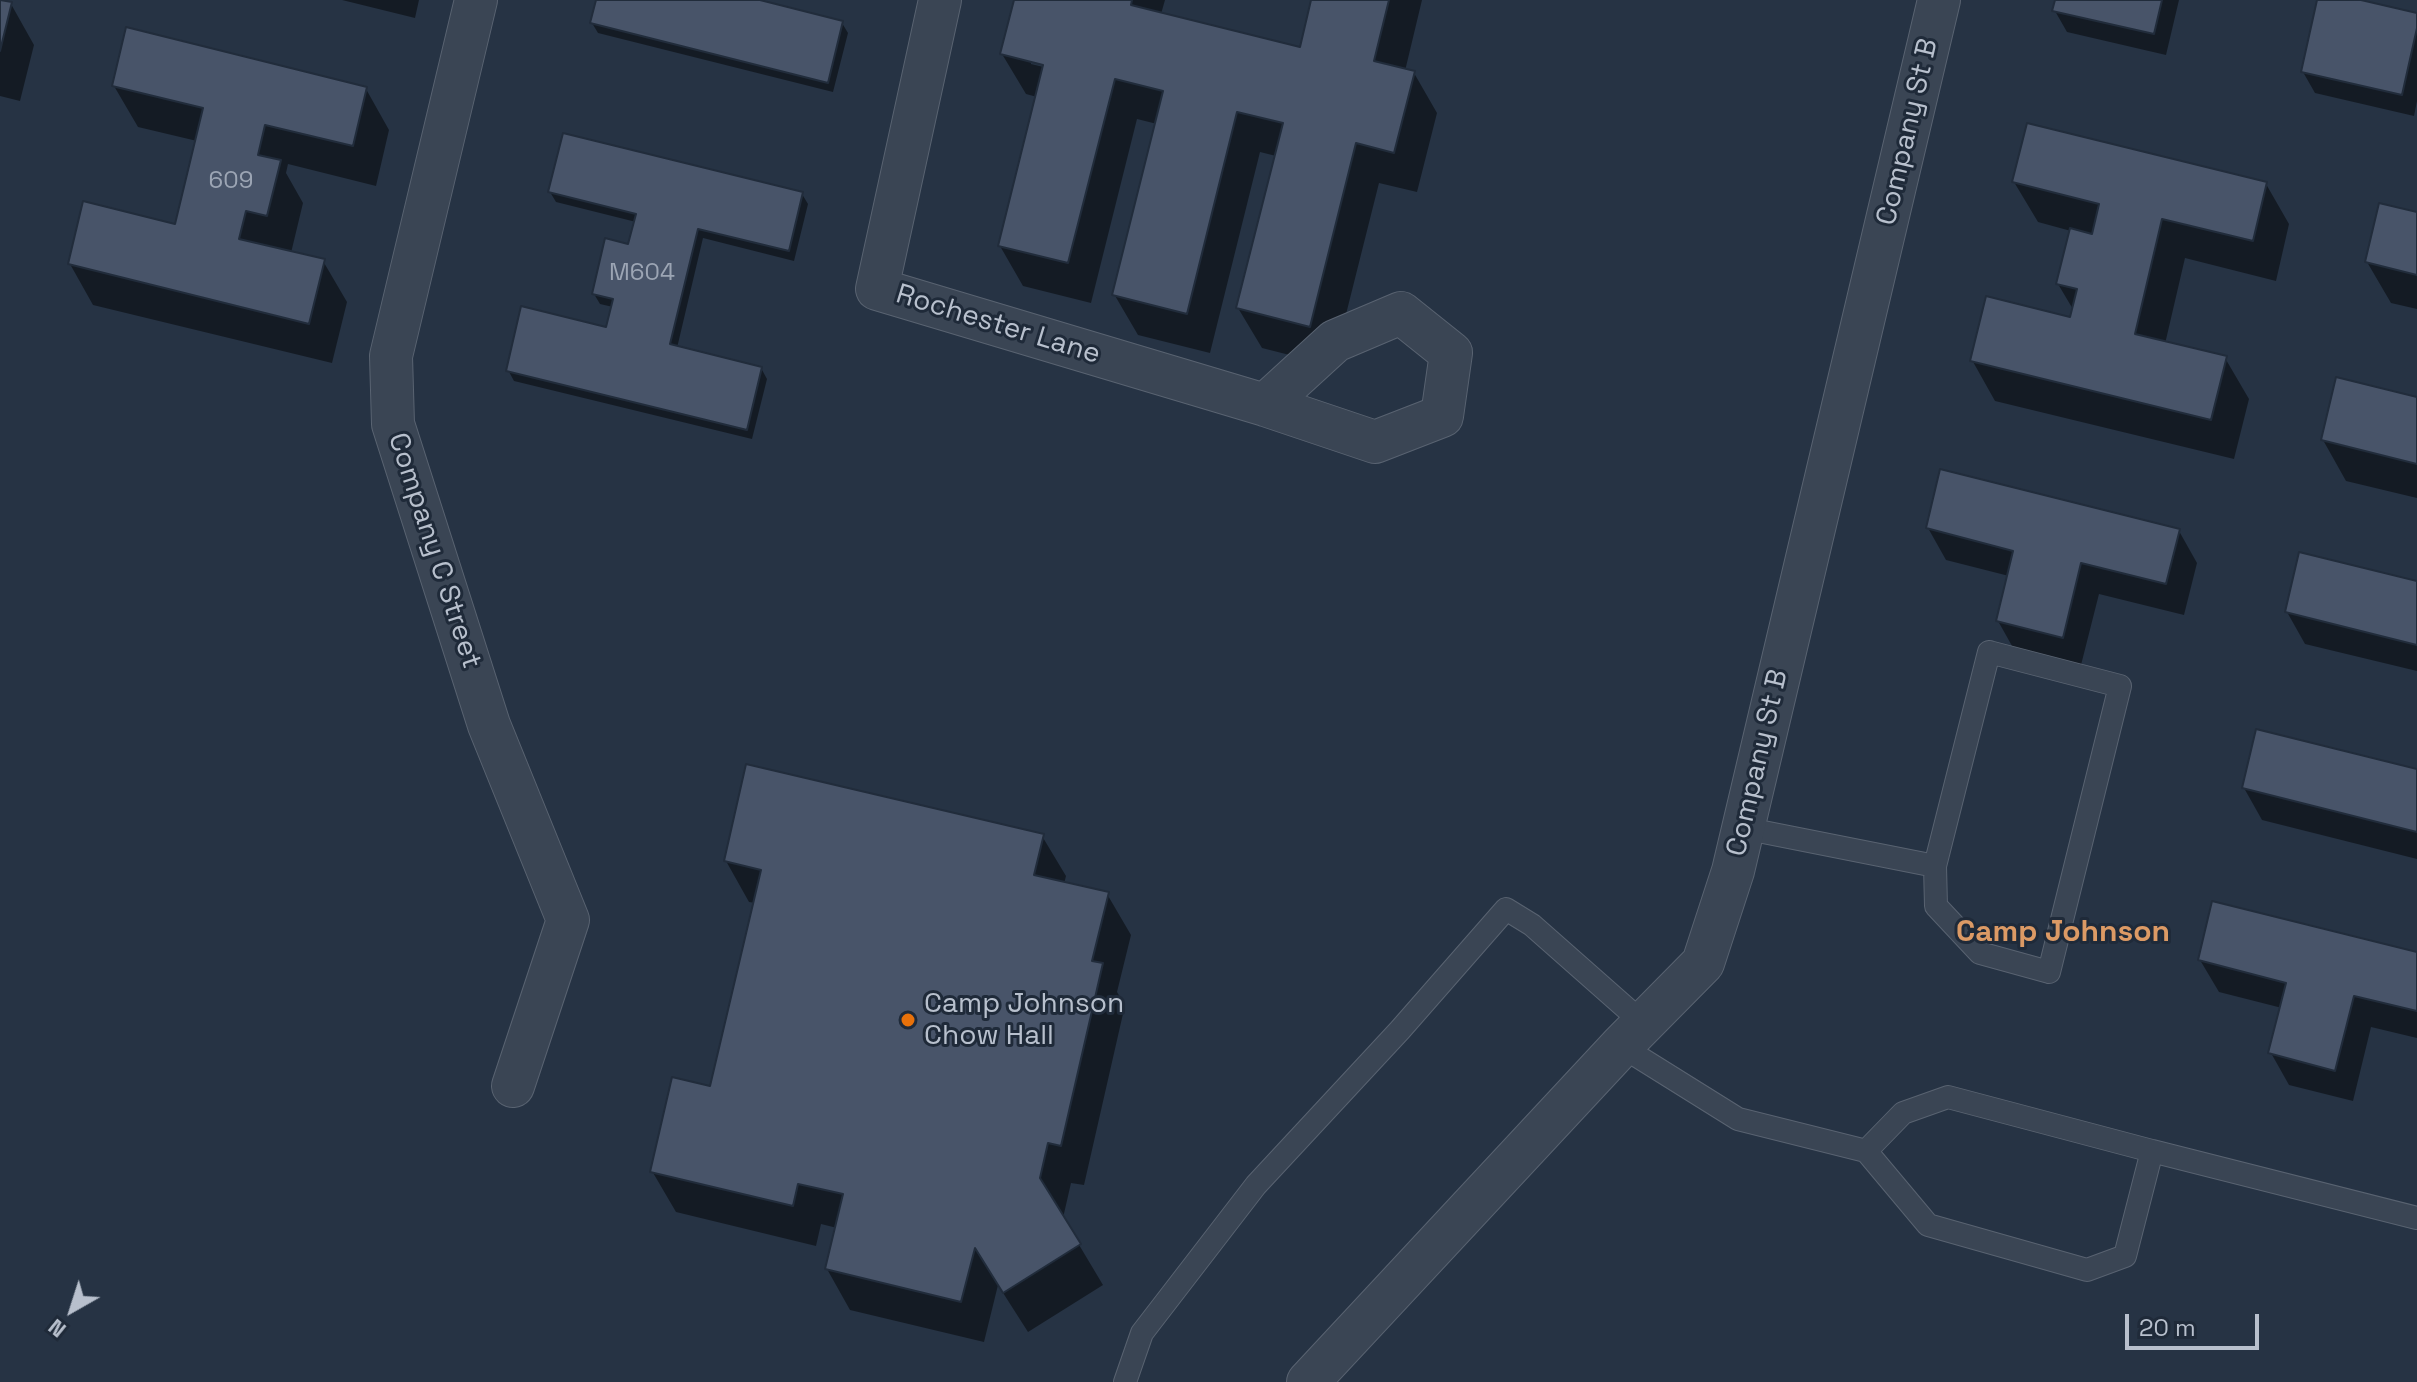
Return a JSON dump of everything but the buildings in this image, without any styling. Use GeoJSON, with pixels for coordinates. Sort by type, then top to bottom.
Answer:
{"type":"FeatureCollection","features":[{"type":"Feature","properties":{"kind":"street","name":"Company C Street"},"geometry":{"type":"LineString","coordinates":[[476,0],[391,356],[393,424],[489,725],[568,920],[513,1086]]}},
{"type":"Feature","properties":{"kind":"street","name":"Rochester Lane"},"geometry":{"type":"LineString","coordinates":[[940,0],[877,289],[1265,405]]}},
{"type":"Feature","properties":{"kind":"street","name":"Company St B"},"geometry":{"type":"LineString","coordinates":[[1308,1382],[1632,1034],[1703,963],[1733,871],[1939,0]]}},
{"type":"Feature","properties":{"kind":"lane"},"geometry":{"type":"LineString","coordinates":[[1989,652],[2120,686],[2049,972],[1980,953],[1936,906],[1935,866],[1989,652]]}},
{"type":"Feature","properties":{"kind":"lane"},"geometry":{"type":"LineString","coordinates":[[1743,828],[1935,866]]}},
{"type":"Feature","properties":{"kind":"lane"},"geometry":{"type":"LineString","coordinates":[[1125,1382],[1142,1333],[1256,1185],[1400,1030],[1506,909],[1532,925],[1632,1034],[1738,1119],[1866,1151],[1928,1225],[2087,1270],[2125,1256],[2152,1151]]}},
{"type":"Feature","properties":{"kind":"lane"},"geometry":{"type":"LineString","coordinates":[[1866,1151],[1903,1113],[1948,1097],[2417,1218]]}},
{"type":"Feature","properties":{"kind":"place","name":"Camp Johnson Chow Hall"},"geometry":{"type":"Point","coordinates":[908,1020]}},
{"type":"Feature","properties":{"kind":"district","name":"Camp Johnson"},"geometry":{"type":"Point","coordinates":[2063,933]}}]}
